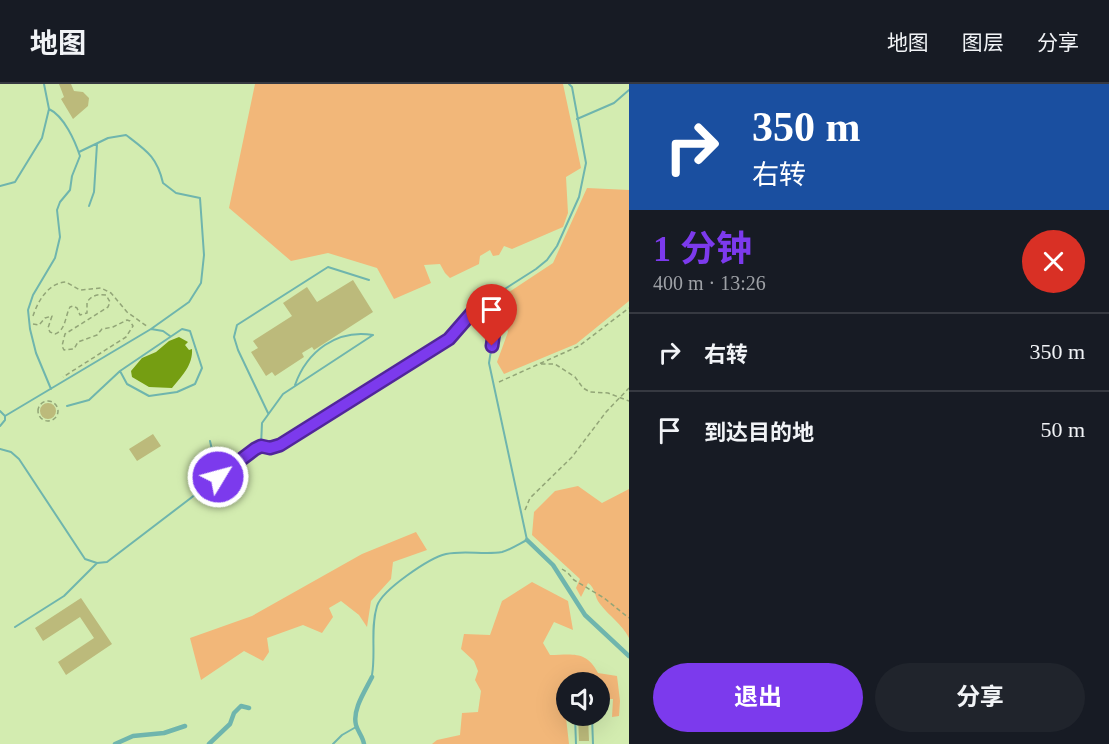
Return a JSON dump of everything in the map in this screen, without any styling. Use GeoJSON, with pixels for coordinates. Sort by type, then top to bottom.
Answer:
{"type":"FeatureCollection","features":[{"type":"Feature","properties":{"kind":"street"},"geometry":{"type":"LineString","coordinates":[[527,540],[553,565],[585,615],[629,656]]}},
{"type":"Feature","properties":{"kind":"street"},"geometry":{"type":"LineString","coordinates":[[364,744],[355,719],[358,705],[372,677]]}},
{"type":"Feature","properties":{"kind":"street"},"geometry":{"type":"LineString","coordinates":[[209,744],[230,724],[234,713],[241,706],[249,708]]}},
{"type":"Feature","properties":{"kind":"street"},"geometry":{"type":"LineString","coordinates":[[115,744],[133,736],[164,733],[185,726]]}},
{"type":"Feature","properties":{"kind":"lane"},"geometry":{"type":"LineString","coordinates":[[0,186],[10,184],[19,177],[42,138],[49,109],[44,84]]}},
{"type":"Feature","properties":{"kind":"lane"},"geometry":{"type":"LineString","coordinates":[[0,449],[20,459],[85,559],[97,563],[107,562],[261,446],[270,448],[280,445],[449,339],[476,308],[536,270],[557,246],[579,196],[585,169],[572,87],[569,84]]}},
{"type":"Feature","properties":{"kind":"lane"},"geometry":{"type":"LineString","coordinates":[[577,119],[614,103],[629,90]]}},
{"type":"Feature","properties":{"kind":"lane"},"geometry":{"type":"LineString","coordinates":[[49,109],[53,110],[60,119],[79,152],[79,161],[74,170],[70,190],[60,202],[57,210],[60,237],[55,258],[33,296],[28,310],[36,353],[51,389]]}},
{"type":"Feature","properties":{"kind":"lane"},"geometry":{"type":"LineString","coordinates":[[0,426],[5,416],[151,329],[189,302],[201,284],[204,255],[200,198],[176,192],[163,183],[159,165],[150,154],[126,135],[108,138],[79,152]]}},
{"type":"Feature","properties":{"kind":"lane"},"geometry":{"type":"LineString","coordinates":[[89,206],[94,192],[97,144]]}},
{"type":"Feature","properties":{"kind":"lane"},"geometry":{"type":"LineString","coordinates":[[268,413],[238,350],[234,337],[237,324],[328,267],[369,280]]}},
{"type":"Feature","properties":{"kind":"lane"},"geometry":{"type":"LineString","coordinates":[[372,677],[374,661],[372,630],[378,604],[385,592],[432,560],[447,554],[503,552],[527,540],[489,363],[496,318],[489,299]]}},
{"type":"Feature","properties":{"kind":"lane"},"geometry":{"type":"LineString","coordinates":[[151,329],[163,331],[170,336]]}},
{"type":"Feature","properties":{"kind":"lane"},"geometry":{"type":"LineString","coordinates":[[67,406],[89,400],[120,371],[182,329],[190,331],[194,338],[202,368],[195,384],[177,393],[149,396],[127,384],[120,371]]}},
{"type":"Feature","properties":{"kind":"lane"},"geometry":{"type":"LineString","coordinates":[[261,446],[262,423],[283,394],[373,335],[361,333],[347,335],[337,338],[317,351],[300,370],[295,386]]}},
{"type":"Feature","properties":{"kind":"lane"},"geometry":{"type":"LineString","coordinates":[[0,411],[5,416]]}},
{"type":"Feature","properties":{"kind":"lane"},"geometry":{"type":"LineString","coordinates":[[210,441],[218,477]]}},
{"type":"Feature","properties":{"kind":"lane"},"geometry":{"type":"LineString","coordinates":[[15,627],[64,596],[97,563]]}},
{"type":"Feature","properties":{"kind":"lane"},"geometry":{"type":"LineString","coordinates":[[575,726],[576,744]]}},
{"type":"Feature","properties":{"kind":"lane"},"geometry":{"type":"LineString","coordinates":[[592,726],[593,744]]}},
{"type":"Feature","properties":{"kind":"lane"},"geometry":{"type":"LineString","coordinates":[[333,744],[342,735],[356,727]]}},
{"type":"Feature","properties":{"kind":"path"},"geometry":{"type":"LineString","coordinates":[[61,383],[63,375],[126,337],[133,326],[127,320],[113,327],[102,328],[97,335],[78,342],[74,349],[64,350],[62,346],[65,334],[108,307],[110,302],[106,295],[95,295],[87,302],[87,313],[83,315],[80,315],[77,308],[70,307],[63,327],[55,334],[48,328],[52,316],[49,316],[42,324],[36,326],[33,324],[36,308],[45,292],[53,285],[66,282],[80,290],[101,288],[111,293],[127,312],[151,329]]}},
{"type":"Feature","properties":{"kind":"path"},"geometry":{"type":"LineString","coordinates":[[493,385],[579,346],[629,308]]}},
{"type":"Feature","properties":{"kind":"path"},"geometry":{"type":"LineString","coordinates":[[540,364],[555,364],[575,377],[583,388],[590,392],[608,393],[629,401]]}},
{"type":"Feature","properties":{"kind":"path"},"geometry":{"type":"LineString","coordinates":[[522,517],[530,498],[572,458],[606,412],[629,388]]}},
{"type":"Feature","properties":{"kind":"path"},"geometry":{"type":"LineString","coordinates":[[51,401],[57,405],[58,411],[54,419],[48,421],[40,416],[39,407],[44,402],[51,401]]}},
{"type":"Feature","properties":{"kind":"path"},"geometry":{"type":"LineString","coordinates":[[553,565],[604,598],[629,618]]}},
{"type":"Feature","properties":{"kind":"shaded area"},"geometry":{"type":"Polygon","coordinates":[[[255,84],[563,84],[581,168],[566,177],[568,213],[563,227],[512,249],[504,246],[499,255],[493,256],[490,250],[480,256],[479,264],[450,278],[440,264],[424,265],[431,283],[394,299],[377,268],[328,253],[291,261],[229,208],[255,84]]]}},
{"type":"Feature","properties":{"kind":"shaded area"},"geometry":{"type":"Polygon","coordinates":[[[587,188],[629,190],[629,301],[576,344],[504,374],[497,362],[508,332],[497,300],[553,263],[587,188]]]}},
{"type":"Feature","properties":{"kind":"shaded area"},"geometry":{"type":"Polygon","coordinates":[[[179,337],[188,342],[185,345],[189,350],[192,349],[192,355],[186,370],[172,388],[149,387],[132,377],[131,371],[142,358],[179,337]]]}},
{"type":"Feature","properties":{"kind":"shaded area"},"geometry":{"type":"Polygon","coordinates":[[[578,486],[602,503],[629,489],[629,638],[623,628],[600,604],[591,585],[588,583],[581,597],[576,588],[580,579],[532,535],[534,512],[555,491],[578,486]]]}},
{"type":"Feature","properties":{"kind":"shaded area"},"geometry":{"type":"Polygon","coordinates":[[[416,532],[427,550],[393,562],[391,579],[371,601],[367,627],[359,615],[341,601],[329,608],[333,617],[322,633],[303,625],[267,638],[269,652],[263,661],[244,651],[201,680],[190,638],[252,616],[362,554],[416,532]]]}},
{"type":"Feature","properties":{"kind":"shaded area"},"geometry":{"type":"Polygon","coordinates":[[[532,582],[568,601],[573,630],[554,622],[543,643],[550,655],[578,655],[589,660],[597,672],[556,672],[556,726],[567,726],[569,744],[432,744],[437,740],[460,735],[462,713],[478,712],[481,691],[475,680],[478,671],[474,661],[461,649],[464,634],[490,635],[502,601],[532,582]]]}},
{"type":"Feature","properties":{"kind":"shaded area"},"geometry":{"type":"Polygon","coordinates":[[[610,675],[617,676],[620,701],[619,716],[612,717],[613,699],[610,699],[610,675]]]}},
{"type":"Feature","properties":{"kind":"building"},"geometry":{"type":"Polygon","coordinates":[[[59,84],[71,84],[74,91],[83,92],[89,98],[88,106],[73,119],[61,99],[64,97],[59,84]]]}},
{"type":"Feature","properties":{"kind":"building"},"geometry":{"type":"Polygon","coordinates":[[[353,280],[373,312],[314,350],[312,347],[302,353],[304,357],[275,376],[272,372],[266,376],[251,352],[258,348],[253,341],[292,316],[283,303],[307,287],[317,302],[353,280]]]}},
{"type":"Feature","properties":{"kind":"building"},"geometry":{"type":"Polygon","coordinates":[[[48,403],[56,411],[48,419],[40,411],[48,403]]]}},
{"type":"Feature","properties":{"kind":"building"},"geometry":{"type":"Polygon","coordinates":[[[153,434],[161,446],[137,461],[129,449],[153,434]]]}},
{"type":"Feature","properties":{"kind":"building"},"geometry":{"type":"Polygon","coordinates":[[[81,598],[112,644],[66,675],[58,662],[94,638],[80,617],[43,641],[35,628],[81,598]]]}},
{"type":"Feature","properties":{"kind":"building"},"geometry":{"type":"Polygon","coordinates":[[[578,726],[588,726],[589,741],[579,741],[578,726]]]}},
{"type":"Feature","properties":{"kind":"route"},"geometry":{"type":"LineString","coordinates":[[218,477],[255,449],[261,446],[270,448],[280,445],[449,339],[476,308],[489,299],[496,318],[492,346]]}}]}
